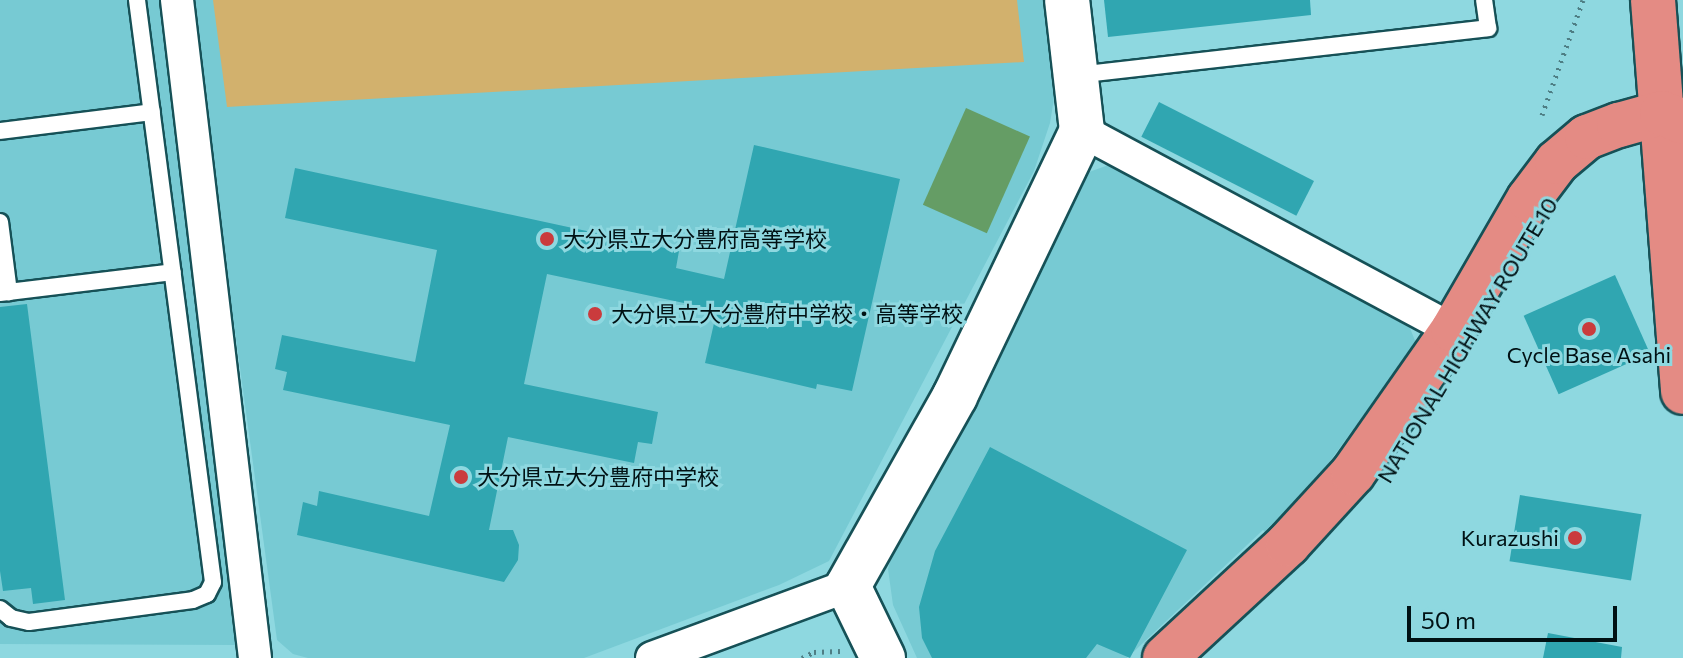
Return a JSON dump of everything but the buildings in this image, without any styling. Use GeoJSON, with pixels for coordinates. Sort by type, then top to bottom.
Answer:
{"type":"FeatureCollection","features":[{"type":"Feature","properties":{"kind":"highway"},"geometry":{"type":"LineString","coordinates":[[1653,0],[1673,126],[1683,392]]}},
{"type":"Feature","properties":{"kind":"highway","name":"NATIONAL HIGHWAY ROUTE 10"},"geometry":{"type":"LineString","coordinates":[[1165,658],[1288,544],[1353,473],[1453,330],[1529,199],[1557,162],[1587,137],[1673,126]]}},
{"type":"Feature","properties":{"kind":"highway","name":"NATIONAL HIGHWAY ROUTE 10"},"geometry":{"type":"LineString","coordinates":[[1209,658],[1311,564],[1375,490],[1484,321],[1548,202],[1562,185],[1601,154],[1673,126]]}},
{"type":"Feature","properties":{"kind":"street"},"geometry":{"type":"LineString","coordinates":[[177,0],[255,658]]}},
{"type":"Feature","properties":{"kind":"street"},"geometry":{"type":"LineString","coordinates":[[652,658],[848,586],[955,396],[1082,131],[1067,0]]}},
{"type":"Feature","properties":{"kind":"street"},"geometry":{"type":"LineString","coordinates":[[1082,131],[1453,330]]}},
{"type":"Feature","properties":{"kind":"street"},"geometry":{"type":"LineString","coordinates":[[848,586],[865,655]]}},
{"type":"Feature","properties":{"kind":"lane"},"geometry":{"type":"LineString","coordinates":[[0,609],[11,618],[29,622],[193,600],[211,588],[137,0]]}},
{"type":"Feature","properties":{"kind":"lane"},"geometry":{"type":"LineString","coordinates":[[1076,75],[1488,28],[1484,0]]}},
{"type":"Feature","properties":{"kind":"lane"},"geometry":{"type":"LineString","coordinates":[[0,131],[152,112]]}},
{"type":"Feature","properties":{"kind":"lane"},"geometry":{"type":"LineString","coordinates":[[0,222],[5,293],[173,272]]}},
{"type":"Feature","properties":{"kind":"path"},"geometry":{"type":"LineString","coordinates":[[1542,115],[1583,0]]}},
{"type":"Feature","properties":{"kind":"path"},"geometry":{"type":"LineString","coordinates":[[802,658],[814,652],[865,655]]}},
{"type":"Feature","properties":{"kind":"shaded area"},"geometry":{"type":"Polygon","coordinates":[[[0,0],[161,0],[225,483],[240,643],[236,645],[0,644],[0,0]]]}},
{"type":"Feature","properties":{"kind":"shaded area","name":"大分県立大分豊府中学校・高等学校"},"geometry":{"type":"Polygon","coordinates":[[[190,0],[1047,0],[1055,92],[1050,123],[1034,171],[829,561],[779,585],[584,658],[308,658],[293,654],[277,640],[190,0]]]}},
{"type":"Feature","properties":{"kind":"shaded area"},"geometry":{"type":"Polygon","coordinates":[[[213,0],[1017,0],[1024,62],[227,107],[213,0]]]}},
{"type":"Feature","properties":{"kind":"shaded area"},"geometry":{"type":"Polygon","coordinates":[[[966,108],[1030,136],[987,233],[923,205],[966,108]]]}},
{"type":"Feature","properties":{"kind":"shaded area","name":"大分県立大分豊府中学校・高等学校"},"geometry":{"type":"Polygon","coordinates":[[[1117,162],[1405,316],[1416,343],[1325,468],[1266,533],[1263,530],[1127,658],[917,658],[893,605],[888,569],[894,546],[1089,172],[1117,162]]]}},
{"type":"Feature","properties":{"kind":"place","name":"大分県立大分豊府高等学校"},"geometry":{"type":"Point","coordinates":[547,239]}},
{"type":"Feature","properties":{"kind":"place","name":"大分県立大分豊府中学校・高等学校"},"geometry":{"type":"Point","coordinates":[595,314]}},
{"type":"Feature","properties":{"kind":"place","name":"Cycle Base Asahi"},"geometry":{"type":"Point","coordinates":[1589,329]}},
{"type":"Feature","properties":{"kind":"place","name":"大分県立大分豊府中学校"},"geometry":{"type":"Point","coordinates":[461,477]}},
{"type":"Feature","properties":{"kind":"place","name":"Kurazushi"},"geometry":{"type":"Point","coordinates":[1575,538]}}]}
